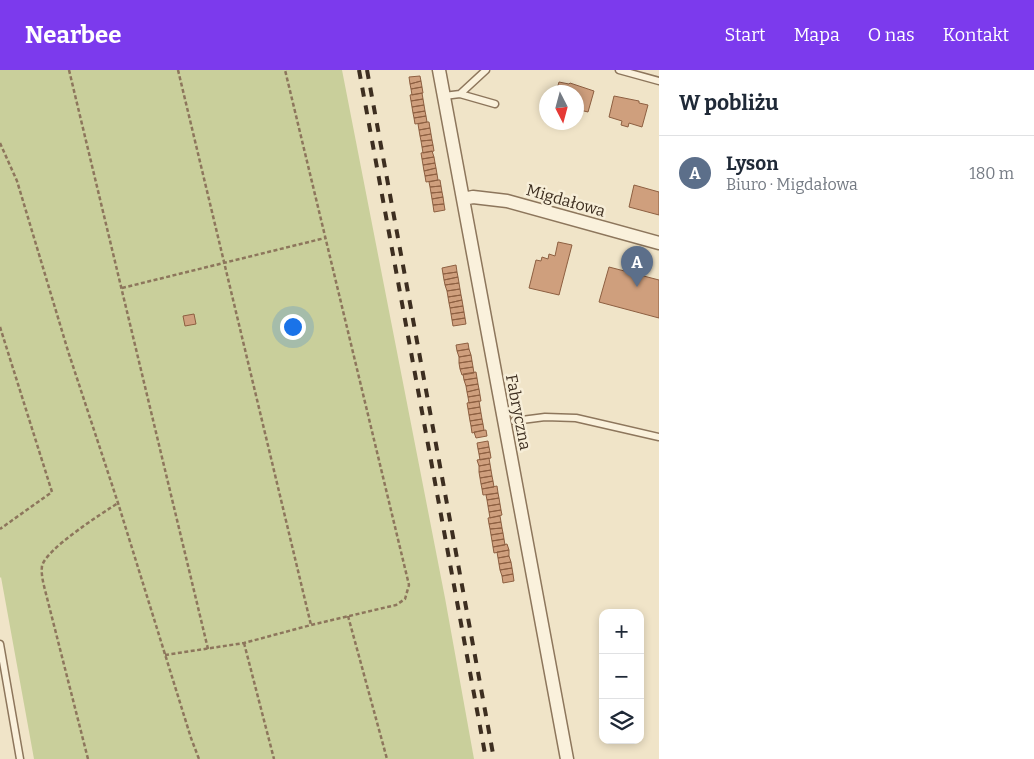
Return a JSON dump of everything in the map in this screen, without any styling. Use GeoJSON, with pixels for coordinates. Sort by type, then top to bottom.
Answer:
{"type":"FeatureCollection","features":[{"type":"Feature","properties":{"kind":"street","name":"Fabryczna"},"geometry":{"type":"LineString","coordinates":[[439,70],[567,759]]}},
{"type":"Feature","properties":{"kind":"street","name":"Migdałowa"},"geometry":{"type":"LineString","coordinates":[[463,199],[473,197],[507,201],[659,243]]}},
{"type":"Feature","properties":{"kind":"lane"},"geometry":{"type":"LineString","coordinates":[[460,94],[486,70]]}},
{"type":"Feature","properties":{"kind":"lane"},"geometry":{"type":"LineString","coordinates":[[620,70],[659,81]]}},
{"type":"Feature","properties":{"kind":"lane"},"geometry":{"type":"LineString","coordinates":[[444,96],[460,94],[495,104]]}},
{"type":"Feature","properties":{"kind":"lane"},"geometry":{"type":"LineString","coordinates":[[514,421],[545,417],[576,418],[659,437]]}},
{"type":"Feature","properties":{"kind":"lane"},"geometry":{"type":"LineString","coordinates":[[0,644],[20,759]]}},
{"type":"Feature","properties":{"kind":"path"},"geometry":{"type":"LineString","coordinates":[[69,70],[208,649]]}},
{"type":"Feature","properties":{"kind":"path"},"geometry":{"type":"LineString","coordinates":[[178,70],[311,625]]}},
{"type":"Feature","properties":{"kind":"path"},"geometry":{"type":"LineString","coordinates":[[164,655],[244,643],[396,605],[405,599],[409,585],[285,70]]}},
{"type":"Feature","properties":{"kind":"path"},"geometry":{"type":"LineString","coordinates":[[0,143],[17,181],[68,351],[118,503],[164,655],[199,759]]}},
{"type":"Feature","properties":{"kind":"path"},"geometry":{"type":"LineString","coordinates":[[122,288],[325,238]]}},
{"type":"Feature","properties":{"kind":"path"},"geometry":{"type":"LineString","coordinates":[[0,327],[52,492],[0,529]]}},
{"type":"Feature","properties":{"kind":"path"},"geometry":{"type":"LineString","coordinates":[[88,759],[45,590],[42,566],[46,557],[82,527],[118,503]]}},
{"type":"Feature","properties":{"kind":"path"},"geometry":{"type":"LineString","coordinates":[[348,616],[387,759]]}},
{"type":"Feature","properties":{"kind":"path"},"geometry":{"type":"LineString","coordinates":[[244,643],[274,759]]}},
{"type":"Feature","properties":{"kind":"green space"},"geometry":{"type":"Polygon","coordinates":[[[0,70],[342,70],[445,598],[474,759],[34,759],[0,578],[0,70]]]}},
{"type":"Feature","properties":{"kind":"building"},"geometry":{"type":"Polygon","coordinates":[[[420,76],[421,81],[410,84],[409,77],[420,76]]]}},
{"type":"Feature","properties":{"kind":"building"},"geometry":{"type":"Polygon","coordinates":[[[421,81],[422,87],[411,89],[410,84],[421,81]]]}},
{"type":"Feature","properties":{"kind":"building"},"geometry":{"type":"Polygon","coordinates":[[[559,82],[576,85],[558,85],[559,82]]]}},
{"type":"Feature","properties":{"kind":"building"},"geometry":{"type":"Polygon","coordinates":[[[422,87],[423,93],[412,95],[411,89],[422,87]]]}},
{"type":"Feature","properties":{"kind":"building"},"geometry":{"type":"Polygon","coordinates":[[[584,88],[594,91],[588,112],[584,111],[584,88]]]}},
{"type":"Feature","properties":{"kind":"building"},"geometry":{"type":"Polygon","coordinates":[[[422,93],[423,99],[411,101],[410,95],[422,93]]]}},
{"type":"Feature","properties":{"kind":"building"},"geometry":{"type":"Polygon","coordinates":[[[614,96],[639,101],[639,103],[648,105],[642,127],[629,123],[628,127],[621,125],[622,121],[609,117],[614,96]]]}},
{"type":"Feature","properties":{"kind":"building"},"geometry":{"type":"Polygon","coordinates":[[[423,99],[424,105],[412,107],[411,101],[423,99]]]}},
{"type":"Feature","properties":{"kind":"building"},"geometry":{"type":"Polygon","coordinates":[[[424,105],[425,111],[413,113],[412,107],[424,105]]]}},
{"type":"Feature","properties":{"kind":"building"},"geometry":{"type":"Polygon","coordinates":[[[425,111],[426,116],[414,118],[413,113],[425,111]]]}},
{"type":"Feature","properties":{"kind":"building"},"geometry":{"type":"Polygon","coordinates":[[[426,116],[427,122],[415,124],[414,118],[426,116]]]}},
{"type":"Feature","properties":{"kind":"building"},"geometry":{"type":"Polygon","coordinates":[[[429,122],[430,128],[419,130],[418,124],[429,122]]]}},
{"type":"Feature","properties":{"kind":"building"},"geometry":{"type":"Polygon","coordinates":[[[430,128],[431,134],[420,136],[419,130],[430,128]]]}},
{"type":"Feature","properties":{"kind":"building"},"geometry":{"type":"Polygon","coordinates":[[[431,134],[432,140],[421,141],[420,136],[431,134]]]}},
{"type":"Feature","properties":{"kind":"building"},"geometry":{"type":"Polygon","coordinates":[[[432,140],[433,145],[422,147],[421,141],[432,140]]]}},
{"type":"Feature","properties":{"kind":"building"},"geometry":{"type":"Polygon","coordinates":[[[433,145],[434,151],[423,153],[422,147],[433,145]]]}},
{"type":"Feature","properties":{"kind":"building"},"geometry":{"type":"Polygon","coordinates":[[[432,151],[434,157],[422,159],[421,153],[432,151]]]}},
{"type":"Feature","properties":{"kind":"building"},"geometry":{"type":"Polygon","coordinates":[[[434,157],[435,163],[423,165],[422,159],[434,157]]]}},
{"type":"Feature","properties":{"kind":"building"},"geometry":{"type":"Polygon","coordinates":[[[435,163],[436,168],[424,171],[423,165],[435,163]]]}},
{"type":"Feature","properties":{"kind":"building"},"geometry":{"type":"Polygon","coordinates":[[[436,168],[437,174],[425,176],[424,171],[436,168]]]}},
{"type":"Feature","properties":{"kind":"building"},"geometry":{"type":"Polygon","coordinates":[[[437,174],[438,180],[426,182],[425,176],[437,174]]]}},
{"type":"Feature","properties":{"kind":"building"},"geometry":{"type":"Polygon","coordinates":[[[440,180],[441,186],[430,187],[429,182],[440,180]]]}},
{"type":"Feature","properties":{"kind":"building"},"geometry":{"type":"Polygon","coordinates":[[[634,185],[659,192],[659,215],[629,207],[634,185]]]}},
{"type":"Feature","properties":{"kind":"building"},"geometry":{"type":"Polygon","coordinates":[[[441,186],[442,192],[431,193],[430,187],[441,186]]]}},
{"type":"Feature","properties":{"kind":"building"},"geometry":{"type":"Polygon","coordinates":[[[442,192],[443,197],[432,199],[431,193],[442,192]]]}},
{"type":"Feature","properties":{"kind":"building"},"geometry":{"type":"Polygon","coordinates":[[[443,197],[444,204],[433,205],[432,199],[443,197]]]}},
{"type":"Feature","properties":{"kind":"building"},"geometry":{"type":"Polygon","coordinates":[[[444,204],[445,210],[434,212],[433,205],[444,204]]]}},
{"type":"Feature","properties":{"kind":"building"},"geometry":{"type":"Polygon","coordinates":[[[558,242],[572,245],[559,295],[529,288],[536,260],[541,261],[542,257],[548,259],[549,254],[555,256],[558,242]]]}},
{"type":"Feature","properties":{"kind":"building"},"geometry":{"type":"Polygon","coordinates":[[[456,265],[457,272],[443,274],[442,268],[456,265]]]}},
{"type":"Feature","properties":{"kind":"building"},"geometry":{"type":"Polygon","coordinates":[[[609,267],[659,280],[659,318],[599,302],[609,267]]]}},
{"type":"Feature","properties":{"kind":"building"},"geometry":{"type":"Polygon","coordinates":[[[457,272],[458,277],[444,280],[443,274],[457,272]]]}},
{"type":"Feature","properties":{"kind":"building"},"geometry":{"type":"Polygon","coordinates":[[[458,277],[459,283],[445,285],[444,280],[458,277]]]}},
{"type":"Feature","properties":{"kind":"building"},"geometry":{"type":"Polygon","coordinates":[[[459,283],[460,289],[447,291],[445,285],[459,283]]]}},
{"type":"Feature","properties":{"kind":"building"},"geometry":{"type":"Polygon","coordinates":[[[460,289],[461,295],[448,297],[447,291],[460,289]]]}},
{"type":"Feature","properties":{"kind":"building"},"geometry":{"type":"Polygon","coordinates":[[[461,295],[462,300],[449,303],[448,297],[461,295]]]}},
{"type":"Feature","properties":{"kind":"building"},"geometry":{"type":"Polygon","coordinates":[[[462,300],[463,306],[450,308],[449,303],[462,300]]]}},
{"type":"Feature","properties":{"kind":"building"},"geometry":{"type":"Polygon","coordinates":[[[463,306],[464,312],[451,314],[450,308],[463,306]]]}},
{"type":"Feature","properties":{"kind":"building"},"geometry":{"type":"Polygon","coordinates":[[[464,312],[465,318],[452,320],[451,314],[464,312]]]}},
{"type":"Feature","properties":{"kind":"building"},"geometry":{"type":"Polygon","coordinates":[[[194,314],[196,324],[185,326],[183,316],[194,314]]]}},
{"type":"Feature","properties":{"kind":"building"},"geometry":{"type":"Polygon","coordinates":[[[465,318],[466,324],[453,326],[452,320],[465,318]]]}},
{"type":"Feature","properties":{"kind":"building"},"geometry":{"type":"Polygon","coordinates":[[[468,343],[469,349],[457,351],[456,345],[468,343]]]}},
{"type":"Feature","properties":{"kind":"building"},"geometry":{"type":"Polygon","coordinates":[[[469,349],[471,355],[459,357],[457,351],[469,349]]]}},
{"type":"Feature","properties":{"kind":"building"},"geometry":{"type":"Polygon","coordinates":[[[471,355],[472,361],[459,363],[459,357],[471,355]]]}},
{"type":"Feature","properties":{"kind":"building"},"geometry":{"type":"Polygon","coordinates":[[[472,361],[473,367],[460,369],[459,363],[472,361]]]}},
{"type":"Feature","properties":{"kind":"building"},"geometry":{"type":"Polygon","coordinates":[[[473,367],[474,373],[462,375],[460,369],[473,367]]]}},
{"type":"Feature","properties":{"kind":"building"},"geometry":{"type":"Polygon","coordinates":[[[476,372],[477,378],[464,380],[463,374],[476,372]]]}},
{"type":"Feature","properties":{"kind":"building"},"geometry":{"type":"Polygon","coordinates":[[[477,378],[478,384],[466,386],[464,380],[477,378]]]}},
{"type":"Feature","properties":{"kind":"building"},"geometry":{"type":"Polygon","coordinates":[[[478,384],[479,389],[467,392],[466,386],[478,384]]]}},
{"type":"Feature","properties":{"kind":"building"},"geometry":{"type":"Polygon","coordinates":[[[479,389],[480,395],[468,397],[467,392],[479,389]]]}},
{"type":"Feature","properties":{"kind":"building"},"geometry":{"type":"Polygon","coordinates":[[[480,395],[481,401],[469,403],[468,397],[480,395]]]}},
{"type":"Feature","properties":{"kind":"building"},"geometry":{"type":"Polygon","coordinates":[[[479,401],[480,407],[468,409],[467,403],[479,401]]]}},
{"type":"Feature","properties":{"kind":"building"},"geometry":{"type":"Polygon","coordinates":[[[480,407],[481,413],[469,415],[468,409],[480,407]]]}},
{"type":"Feature","properties":{"kind":"building"},"geometry":{"type":"Polygon","coordinates":[[[481,413],[482,419],[470,421],[469,415],[481,413]]]}},
{"type":"Feature","properties":{"kind":"building"},"geometry":{"type":"Polygon","coordinates":[[[482,419],[483,424],[471,426],[470,421],[482,419]]]}},
{"type":"Feature","properties":{"kind":"building"},"geometry":{"type":"Polygon","coordinates":[[[483,424],[484,430],[472,433],[471,426],[483,424]]]}},
{"type":"Feature","properties":{"kind":"building"},"geometry":{"type":"Polygon","coordinates":[[[486,430],[487,436],[476,438],[474,432],[486,430]]]}},
{"type":"Feature","properties":{"kind":"building"},"geometry":{"type":"Polygon","coordinates":[[[488,441],[489,447],[478,449],[477,443],[488,441]]]}},
{"type":"Feature","properties":{"kind":"building"},"geometry":{"type":"Polygon","coordinates":[[[489,447],[490,452],[479,454],[478,449],[489,447]]]}},
{"type":"Feature","properties":{"kind":"building"},"geometry":{"type":"Polygon","coordinates":[[[490,452],[491,458],[480,460],[479,454],[490,452]]]}},
{"type":"Feature","properties":{"kind":"building"},"geometry":{"type":"Polygon","coordinates":[[[489,458],[490,464],[479,466],[477,460],[489,458]]]}},
{"type":"Feature","properties":{"kind":"building"},"geometry":{"type":"Polygon","coordinates":[[[490,464],[491,470],[479,472],[479,466],[490,464]]]}},
{"type":"Feature","properties":{"kind":"building"},"geometry":{"type":"Polygon","coordinates":[[[491,470],[492,476],[480,478],[479,472],[491,470]]]}},
{"type":"Feature","properties":{"kind":"building"},"geometry":{"type":"Polygon","coordinates":[[[492,476],[493,481],[481,484],[480,478],[492,476]]]}},
{"type":"Feature","properties":{"kind":"building"},"geometry":{"type":"Polygon","coordinates":[[[493,481],[494,487],[482,489],[481,484],[493,481]]]}},
{"type":"Feature","properties":{"kind":"building"},"geometry":{"type":"Polygon","coordinates":[[[497,486],[498,493],[483,495],[482,489],[497,486]]]}},
{"type":"Feature","properties":{"kind":"building"},"geometry":{"type":"Polygon","coordinates":[[[498,493],[499,498],[487,500],[486,495],[498,493]]]}},
{"type":"Feature","properties":{"kind":"building"},"geometry":{"type":"Polygon","coordinates":[[[499,498],[500,504],[488,506],[487,500],[499,498]]]}},
{"type":"Feature","properties":{"kind":"building"},"geometry":{"type":"Polygon","coordinates":[[[500,504],[501,510],[489,512],[488,506],[500,504]]]}},
{"type":"Feature","properties":{"kind":"building"},"geometry":{"type":"Polygon","coordinates":[[[501,510],[502,515],[490,518],[489,512],[501,510]]]}},
{"type":"Feature","properties":{"kind":"building"},"geometry":{"type":"Polygon","coordinates":[[[500,516],[501,522],[489,524],[488,518],[500,516]]]}},
{"type":"Feature","properties":{"kind":"building"},"geometry":{"type":"Polygon","coordinates":[[[501,522],[502,528],[490,529],[489,524],[501,522]]]}},
{"type":"Feature","properties":{"kind":"building"},"geometry":{"type":"Polygon","coordinates":[[[502,528],[503,533],[491,535],[490,529],[502,528]]]}},
{"type":"Feature","properties":{"kind":"building"},"geometry":{"type":"Polygon","coordinates":[[[503,533],[504,539],[492,541],[491,535],[503,533]]]}},
{"type":"Feature","properties":{"kind":"building"},"geometry":{"type":"Polygon","coordinates":[[[504,539],[505,545],[493,547],[492,541],[504,539]]]}},
{"type":"Feature","properties":{"kind":"building"},"geometry":{"type":"Polygon","coordinates":[[[507,544],[509,550],[494,553],[493,547],[507,544]]]}},
{"type":"Feature","properties":{"kind":"building"},"geometry":{"type":"Polygon","coordinates":[[[509,550],[509,556],[498,558],[497,552],[509,550]]]}},
{"type":"Feature","properties":{"kind":"building"},"geometry":{"type":"Polygon","coordinates":[[[509,556],[511,562],[499,564],[498,558],[509,556]]]}},
{"type":"Feature","properties":{"kind":"building"},"geometry":{"type":"Polygon","coordinates":[[[511,562],[512,568],[500,570],[499,564],[511,562]]]}},
{"type":"Feature","properties":{"kind":"building"},"geometry":{"type":"Polygon","coordinates":[[[512,568],[513,574],[502,576],[500,570],[512,568]]]}},
{"type":"Feature","properties":{"kind":"building"},"geometry":{"type":"Polygon","coordinates":[[[513,574],[514,581],[503,583],[502,576],[513,574]]]}},
{"type":"Feature","properties":{"kind":"railway"},"geometry":{"type":"LineString","coordinates":[[359,70],[486,759]]}},
{"type":"Feature","properties":{"kind":"railway"},"geometry":{"type":"LineString","coordinates":[[367,70],[494,759]]}},
{"type":"Feature","properties":{"kind":"place","name":"Lyson"},"geometry":{"type":"Point","coordinates":[637,287]}}]}
